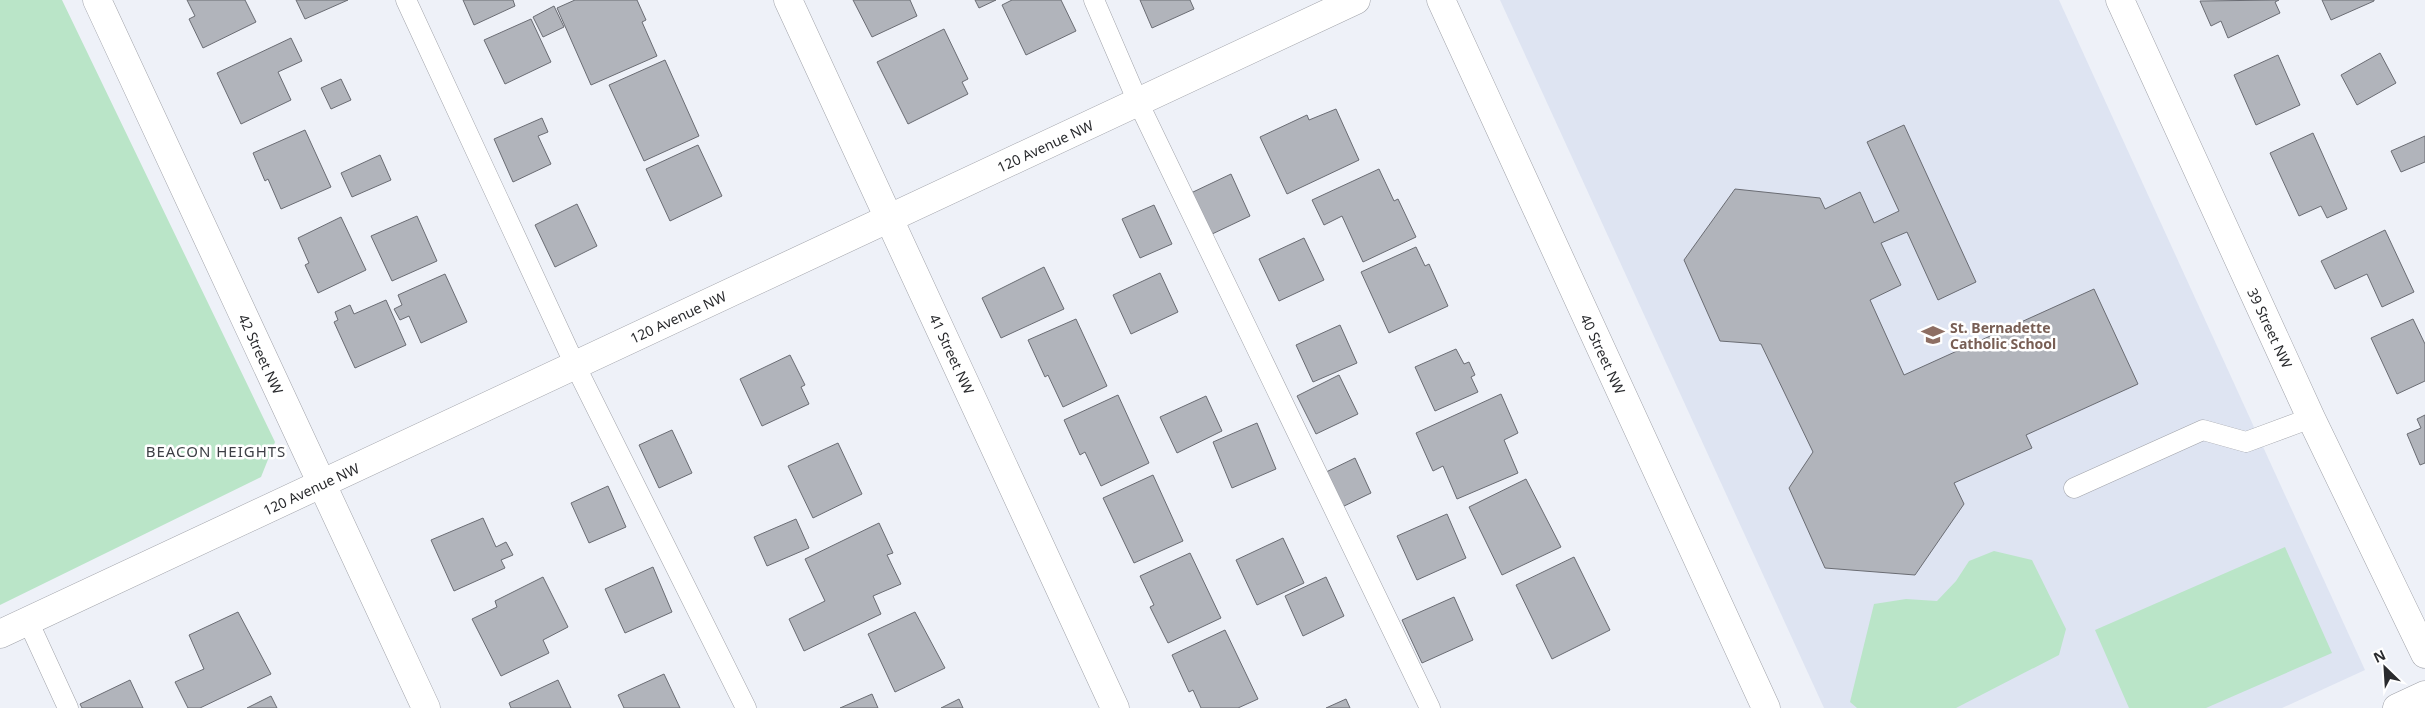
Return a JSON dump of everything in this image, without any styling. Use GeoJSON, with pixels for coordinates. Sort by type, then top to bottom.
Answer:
{"type":"FeatureCollection","features":[{"type":"Feature","properties":{"kind":"street","name":"42 Street NW"},"geometry":{"type":"LineString","coordinates":[[97,0],[426,708]]}},
{"type":"Feature","properties":{"kind":"street","name":"41 Street NW"},"geometry":{"type":"LineString","coordinates":[[788,0],[1115,708]]}},
{"type":"Feature","properties":{"kind":"street","name":"120 Avenue NW"},"geometry":{"type":"LineString","coordinates":[[0,634],[1356,0]]}},
{"type":"Feature","properties":{"kind":"street","name":"40 Street NW"},"geometry":{"type":"LineString","coordinates":[[1441,0],[1766,708]]}},
{"type":"Feature","properties":{"kind":"street","name":"39 Street NW"},"geometry":{"type":"LineString","coordinates":[[2120,0],[2311,418],[2425,654]]}},
{"type":"Feature","properties":{"kind":"street"},"geometry":{"type":"LineString","coordinates":[[2397,708],[2425,695]]}},
{"type":"Feature","properties":{"kind":"lane"},"geometry":{"type":"LineString","coordinates":[[406,0],[575,365],[746,708]]}},
{"type":"Feature","properties":{"kind":"lane"},"geometry":{"type":"LineString","coordinates":[[1094,0],[1138,102],[1430,708]]}},
{"type":"Feature","properties":{"kind":"lane"},"geometry":{"type":"LineString","coordinates":[[2074,488],[2203,430],[2246,442],[2311,418]]}},
{"type":"Feature","properties":{"kind":"lane"},"geometry":{"type":"LineString","coordinates":[[28,621],[68,708]]}},
{"type":"Feature","properties":{"kind":"shaded area","name":"St. Bernadette Catholic School"},"geometry":{"type":"Polygon","coordinates":[[[1500,0],[2059,0],[2365,670],[2282,708],[1824,708],[1500,0]]]}},
{"type":"Feature","properties":{"kind":"green space"},"geometry":{"type":"Polygon","coordinates":[[[0,0],[62,0],[275,442],[261,477],[0,605],[0,0]]]}},
{"type":"Feature","properties":{"kind":"green space"},"geometry":{"type":"Polygon","coordinates":[[[2285,547],[2332,653],[2206,708],[2129,708],[2095,630],[2285,547]]]}},
{"type":"Feature","properties":{"kind":"green space"},"geometry":{"type":"Polygon","coordinates":[[[1994,551],[2032,560],[2066,629],[2059,655],[1956,708],[1857,708],[1850,702],[1874,604],[1906,599],[1937,601],[1956,581],[1969,561],[1994,551]]]}},
{"type":"Feature","properties":{"kind":"building"},"geometry":{"type":"Polygon","coordinates":[[[187,0],[245,0],[256,22],[203,48],[189,19],[195,16],[187,0]]]}},
{"type":"Feature","properties":{"kind":"building"},"geometry":{"type":"Polygon","coordinates":[[[296,0],[348,0],[305,19],[296,0]]]}},
{"type":"Feature","properties":{"kind":"building"},"geometry":{"type":"Polygon","coordinates":[[[463,0],[513,0],[515,6],[474,25],[463,0]]]}},
{"type":"Feature","properties":{"kind":"building"},"geometry":{"type":"Polygon","coordinates":[[[575,0],[637,0],[646,20],[642,22],[657,56],[591,85],[557,8],[575,0]]]}},
{"type":"Feature","properties":{"kind":"building"},"geometry":{"type":"Polygon","coordinates":[[[853,0],[910,0],[917,16],[872,37],[853,0]]]}},
{"type":"Feature","properties":{"kind":"building"},"geometry":{"type":"Polygon","coordinates":[[[975,0],[996,0],[979,8],[975,0]]]}},
{"type":"Feature","properties":{"kind":"building"},"geometry":{"type":"Polygon","coordinates":[[[1012,0],[1061,0],[1076,31],[1026,55],[1002,5],[1012,0]]]}},
{"type":"Feature","properties":{"kind":"building"},"geometry":{"type":"Polygon","coordinates":[[[1140,0],[1190,0],[1194,9],[1152,28],[1140,0]]]}},
{"type":"Feature","properties":{"kind":"building"},"geometry":{"type":"Polygon","coordinates":[[[2279,0],[2275,2],[2280,13],[2228,38],[2221,21],[2211,26],[2200,1],[2279,0]]]}},
{"type":"Feature","properties":{"kind":"building"},"geometry":{"type":"Polygon","coordinates":[[[2322,0],[2374,0],[2374,1],[2331,20],[2322,0]]]}},
{"type":"Feature","properties":{"kind":"building"},"geometry":{"type":"Polygon","coordinates":[[[554,6],[564,27],[543,37],[533,17],[554,6]]]}},
{"type":"Feature","properties":{"kind":"building"},"geometry":{"type":"Polygon","coordinates":[[[531,19],[551,62],[505,84],[484,40],[531,19]]]}},
{"type":"Feature","properties":{"kind":"building"},"geometry":{"type":"Polygon","coordinates":[[[944,29],[968,79],[962,82],[968,94],[908,124],[877,62],[944,29]]]}},
{"type":"Feature","properties":{"kind":"building"},"geometry":{"type":"Polygon","coordinates":[[[291,38],[302,61],[278,72],[291,100],[241,124],[217,73],[291,38]]]}},
{"type":"Feature","properties":{"kind":"building"},"geometry":{"type":"Polygon","coordinates":[[[2380,53],[2396,83],[2357,105],[2341,75],[2380,53]]]}},
{"type":"Feature","properties":{"kind":"building"},"geometry":{"type":"Polygon","coordinates":[[[2278,55],[2300,105],[2256,125],[2234,75],[2278,55]]]}},
{"type":"Feature","properties":{"kind":"building"},"geometry":{"type":"Polygon","coordinates":[[[665,60],[699,136],[644,161],[609,85],[665,60]]]}},
{"type":"Feature","properties":{"kind":"building"},"geometry":{"type":"Polygon","coordinates":[[[341,79],[351,100],[331,109],[321,88],[341,79]]]}},
{"type":"Feature","properties":{"kind":"building"},"geometry":{"type":"Polygon","coordinates":[[[1336,109],[1359,160],[1287,194],[1260,137],[1307,115],[1309,120],[1336,109]]]}},
{"type":"Feature","properties":{"kind":"building"},"geometry":{"type":"Polygon","coordinates":[[[542,118],[548,132],[538,136],[551,164],[513,182],[494,139],[542,118]]]}},
{"type":"Feature","properties":{"kind":"building"},"geometry":{"type":"Polygon","coordinates":[[[1904,125],[1976,282],[1938,300],[1907,232],[1881,243],[1901,285],[1870,300],[1904,375],[2094,289],[2138,384],[2026,435],[2032,448],[1954,483],[1964,504],[1915,575],[1825,568],[1789,488],[1813,452],[1761,344],[1720,341],[1684,260],[1735,189],[1820,198],[1825,209],[1860,192],[1874,223],[1899,211],[1867,142],[1904,125]]]}},
{"type":"Feature","properties":{"kind":"building"},"geometry":{"type":"Polygon","coordinates":[[[305,130],[331,187],[281,209],[268,179],[265,181],[253,153],[305,130]]]}},
{"type":"Feature","properties":{"kind":"building"},"geometry":{"type":"Polygon","coordinates":[[[2313,133],[2347,209],[2327,218],[2321,206],[2299,216],[2270,153],[2313,133]]]}},
{"type":"Feature","properties":{"kind":"building"},"geometry":{"type":"Polygon","coordinates":[[[2425,136],[2425,162],[2401,172],[2391,151],[2425,136]]]}},
{"type":"Feature","properties":{"kind":"building"},"geometry":{"type":"Polygon","coordinates":[[[698,145],[722,196],[670,221],[646,169],[698,145]]]}},
{"type":"Feature","properties":{"kind":"building"},"geometry":{"type":"Polygon","coordinates":[[[380,155],[391,180],[352,197],[341,173],[380,155]]]}},
{"type":"Feature","properties":{"kind":"building"},"geometry":{"type":"Polygon","coordinates":[[[1379,169],[1394,201],[1398,199],[1416,237],[1363,262],[1342,216],[1324,225],[1312,200],[1379,169]]]}},
{"type":"Feature","properties":{"kind":"building"},"geometry":{"type":"Polygon","coordinates":[[[1231,174],[1250,216],[1210,235],[1191,193],[1231,174]]]}},
{"type":"Feature","properties":{"kind":"building"},"geometry":{"type":"Polygon","coordinates":[[[577,204],[597,246],[555,267],[535,225],[577,204]]]}},
{"type":"Feature","properties":{"kind":"building"},"geometry":{"type":"Polygon","coordinates":[[[1154,205],[1172,244],[1140,258],[1122,219],[1154,205]]]}},
{"type":"Feature","properties":{"kind":"building"},"geometry":{"type":"Polygon","coordinates":[[[417,216],[437,261],[392,281],[371,236],[417,216]]]}},
{"type":"Feature","properties":{"kind":"building"},"geometry":{"type":"Polygon","coordinates":[[[341,217],[366,270],[318,293],[305,265],[309,263],[298,238],[341,217]]]}},
{"type":"Feature","properties":{"kind":"building"},"geometry":{"type":"Polygon","coordinates":[[[2385,230],[2414,292],[2382,307],[2367,274],[2335,289],[2321,261],[2385,230]]]}},
{"type":"Feature","properties":{"kind":"building"},"geometry":{"type":"Polygon","coordinates":[[[1304,238],[1324,280],[1279,301],[1259,259],[1304,238]]]}},
{"type":"Feature","properties":{"kind":"building"},"geometry":{"type":"Polygon","coordinates":[[[1416,247],[1425,266],[1429,264],[1448,306],[1389,333],[1361,272],[1416,247]]]}},
{"type":"Feature","properties":{"kind":"building"},"geometry":{"type":"Polygon","coordinates":[[[1044,267],[1064,309],[1001,338],[982,298],[1044,267]]]}},
{"type":"Feature","properties":{"kind":"building"},"geometry":{"type":"Polygon","coordinates":[[[1160,273],[1178,312],[1131,334],[1113,295],[1160,273]]]}},
{"type":"Feature","properties":{"kind":"building"},"geometry":{"type":"Polygon","coordinates":[[[445,274],[467,322],[421,343],[409,316],[400,320],[394,309],[402,305],[398,295],[445,274]]]}},
{"type":"Feature","properties":{"kind":"building"},"geometry":{"type":"Polygon","coordinates":[[[386,300],[406,345],[355,368],[334,322],[338,320],[335,312],[350,305],[354,314],[386,300]]]}},
{"type":"Feature","properties":{"kind":"building"},"geometry":{"type":"Polygon","coordinates":[[[1076,319],[1107,386],[1063,407],[1048,375],[1045,377],[1028,340],[1076,319]]]}},
{"type":"Feature","properties":{"kind":"building"},"geometry":{"type":"Polygon","coordinates":[[[2413,319],[2425,344],[2425,381],[2397,394],[2371,338],[2413,319]]]}},
{"type":"Feature","properties":{"kind":"building"},"geometry":{"type":"Polygon","coordinates":[[[1340,325],[1357,363],[1313,382],[1296,345],[1340,325]]]}},
{"type":"Feature","properties":{"kind":"building"},"geometry":{"type":"Polygon","coordinates":[[[1456,349],[1464,364],[1469,362],[1475,375],[1471,377],[1478,392],[1435,411],[1415,367],[1456,349]]]}},
{"type":"Feature","properties":{"kind":"building"},"geometry":{"type":"Polygon","coordinates":[[[790,355],[805,385],[801,387],[809,404],[762,426],[740,379],[790,355]]]}},
{"type":"Feature","properties":{"kind":"building"},"geometry":{"type":"Polygon","coordinates":[[[1339,375],[1358,414],[1316,434],[1297,396],[1339,375]]]}},
{"type":"Feature","properties":{"kind":"building"},"geometry":{"type":"Polygon","coordinates":[[[1501,394],[1518,433],[1504,440],[1518,473],[1457,499],[1443,466],[1433,471],[1416,433],[1501,394]]]}},
{"type":"Feature","properties":{"kind":"building"},"geometry":{"type":"Polygon","coordinates":[[[1118,395],[1149,463],[1101,486],[1085,452],[1080,455],[1064,420],[1118,395]]]}},
{"type":"Feature","properties":{"kind":"building"},"geometry":{"type":"Polygon","coordinates":[[[1206,396],[1222,431],[1177,453],[1160,417],[1206,396]]]}},
{"type":"Feature","properties":{"kind":"building"},"geometry":{"type":"Polygon","coordinates":[[[2425,415],[2425,463],[2420,465],[2407,434],[2421,428],[2417,419],[2425,415]]]}},
{"type":"Feature","properties":{"kind":"building"},"geometry":{"type":"Polygon","coordinates":[[[1257,423],[1276,469],[1232,488],[1213,442],[1257,423]]]}},
{"type":"Feature","properties":{"kind":"building"},"geometry":{"type":"Polygon","coordinates":[[[672,430],[692,473],[659,488],[639,445],[672,430]]]}},
{"type":"Feature","properties":{"kind":"building"},"geometry":{"type":"Polygon","coordinates":[[[838,443],[862,494],[813,518],[788,466],[838,443]]]}},
{"type":"Feature","properties":{"kind":"building"},"geometry":{"type":"Polygon","coordinates":[[[1355,458],[1371,493],[1338,509],[1322,474],[1355,458]]]}},
{"type":"Feature","properties":{"kind":"building"},"geometry":{"type":"Polygon","coordinates":[[[1153,475],[1183,541],[1134,563],[1103,498],[1153,475]]]}},
{"type":"Feature","properties":{"kind":"building"},"geometry":{"type":"Polygon","coordinates":[[[1526,479],[1561,547],[1502,575],[1469,507],[1526,479]]]}},
{"type":"Feature","properties":{"kind":"building"},"geometry":{"type":"Polygon","coordinates":[[[608,486],[626,527],[589,543],[571,503],[608,486]]]}},
{"type":"Feature","properties":{"kind":"building"},"geometry":{"type":"Polygon","coordinates":[[[1447,514],[1466,558],[1417,580],[1397,536],[1447,514]]]}},
{"type":"Feature","properties":{"kind":"building"},"geometry":{"type":"Polygon","coordinates":[[[483,518],[496,547],[506,542],[513,555],[501,560],[505,568],[454,591],[431,540],[483,518]]]}},
{"type":"Feature","properties":{"kind":"building"},"geometry":{"type":"Polygon","coordinates":[[[796,519],[809,548],[767,566],[754,537],[796,519]]]}},
{"type":"Feature","properties":{"kind":"building"},"geometry":{"type":"Polygon","coordinates":[[[879,523],[893,553],[887,555],[901,584],[873,596],[881,614],[804,651],[789,619],[825,601],[805,559],[879,523]]]}},
{"type":"Feature","properties":{"kind":"building"},"geometry":{"type":"Polygon","coordinates":[[[1283,538],[1304,583],[1257,605],[1236,560],[1283,538]]]}},
{"type":"Feature","properties":{"kind":"building"},"geometry":{"type":"Polygon","coordinates":[[[1190,553],[1221,618],[1168,643],[1150,607],[1154,605],[1140,576],[1190,553]]]}},
{"type":"Feature","properties":{"kind":"building"},"geometry":{"type":"Polygon","coordinates":[[[1574,557],[1610,630],[1552,659],[1516,585],[1574,557]]]}},
{"type":"Feature","properties":{"kind":"building"},"geometry":{"type":"Polygon","coordinates":[[[653,567],[672,612],[625,633],[605,589],[653,567]]]}},
{"type":"Feature","properties":{"kind":"building"},"geometry":{"type":"Polygon","coordinates":[[[543,577],[568,627],[543,640],[549,653],[501,676],[472,619],[497,607],[495,601],[543,577]]]}},
{"type":"Feature","properties":{"kind":"building"},"geometry":{"type":"Polygon","coordinates":[[[1326,577],[1344,616],[1303,636],[1285,596],[1326,577]]]}},
{"type":"Feature","properties":{"kind":"building"},"geometry":{"type":"Polygon","coordinates":[[[1454,597],[1473,640],[1422,663],[1402,620],[1454,597]]]}},
{"type":"Feature","properties":{"kind":"building"},"geometry":{"type":"Polygon","coordinates":[[[238,612],[271,674],[200,708],[188,708],[175,682],[204,669],[189,635],[238,612]]]}},
{"type":"Feature","properties":{"kind":"building"},"geometry":{"type":"Polygon","coordinates":[[[915,612],[945,668],[895,692],[868,634],[915,612]]]}},
{"type":"Feature","properties":{"kind":"building"},"geometry":{"type":"Polygon","coordinates":[[[1225,630],[1258,699],[1238,708],[1201,708],[1193,690],[1189,692],[1172,655],[1225,630]]]}},
{"type":"Feature","properties":{"kind":"building"},"geometry":{"type":"Polygon","coordinates":[[[664,674],[680,708],[624,708],[618,695],[664,674]]]}},
{"type":"Feature","properties":{"kind":"building"},"geometry":{"type":"Polygon","coordinates":[[[130,680],[143,708],[82,708],[80,704],[130,680]]]}},
{"type":"Feature","properties":{"kind":"building"},"geometry":{"type":"Polygon","coordinates":[[[558,680],[571,708],[511,708],[509,703],[558,680]]]}},
{"type":"Feature","properties":{"kind":"building"},"geometry":{"type":"Polygon","coordinates":[[[872,694],[878,708],[840,708],[872,694]]]}},
{"type":"Feature","properties":{"kind":"building"},"geometry":{"type":"Polygon","coordinates":[[[271,696],[277,708],[247,708],[271,696]]]}},
{"type":"Feature","properties":{"kind":"building"},"geometry":{"type":"Polygon","coordinates":[[[959,699],[963,708],[941,708],[959,699]]]}},
{"type":"Feature","properties":{"kind":"building"},"geometry":{"type":"Polygon","coordinates":[[[1346,699],[1350,708],[1326,708],[1346,699]]]}},
{"type":"Feature","properties":{"kind":"place","name":"St. Bernadette Catholic School"},"geometry":{"type":"Point","coordinates":[1933,335]}},
{"type":"Feature","properties":{"kind":"district","name":"BEACON HEIGHTS"},"geometry":{"type":"Point","coordinates":[216,451]}}]}
